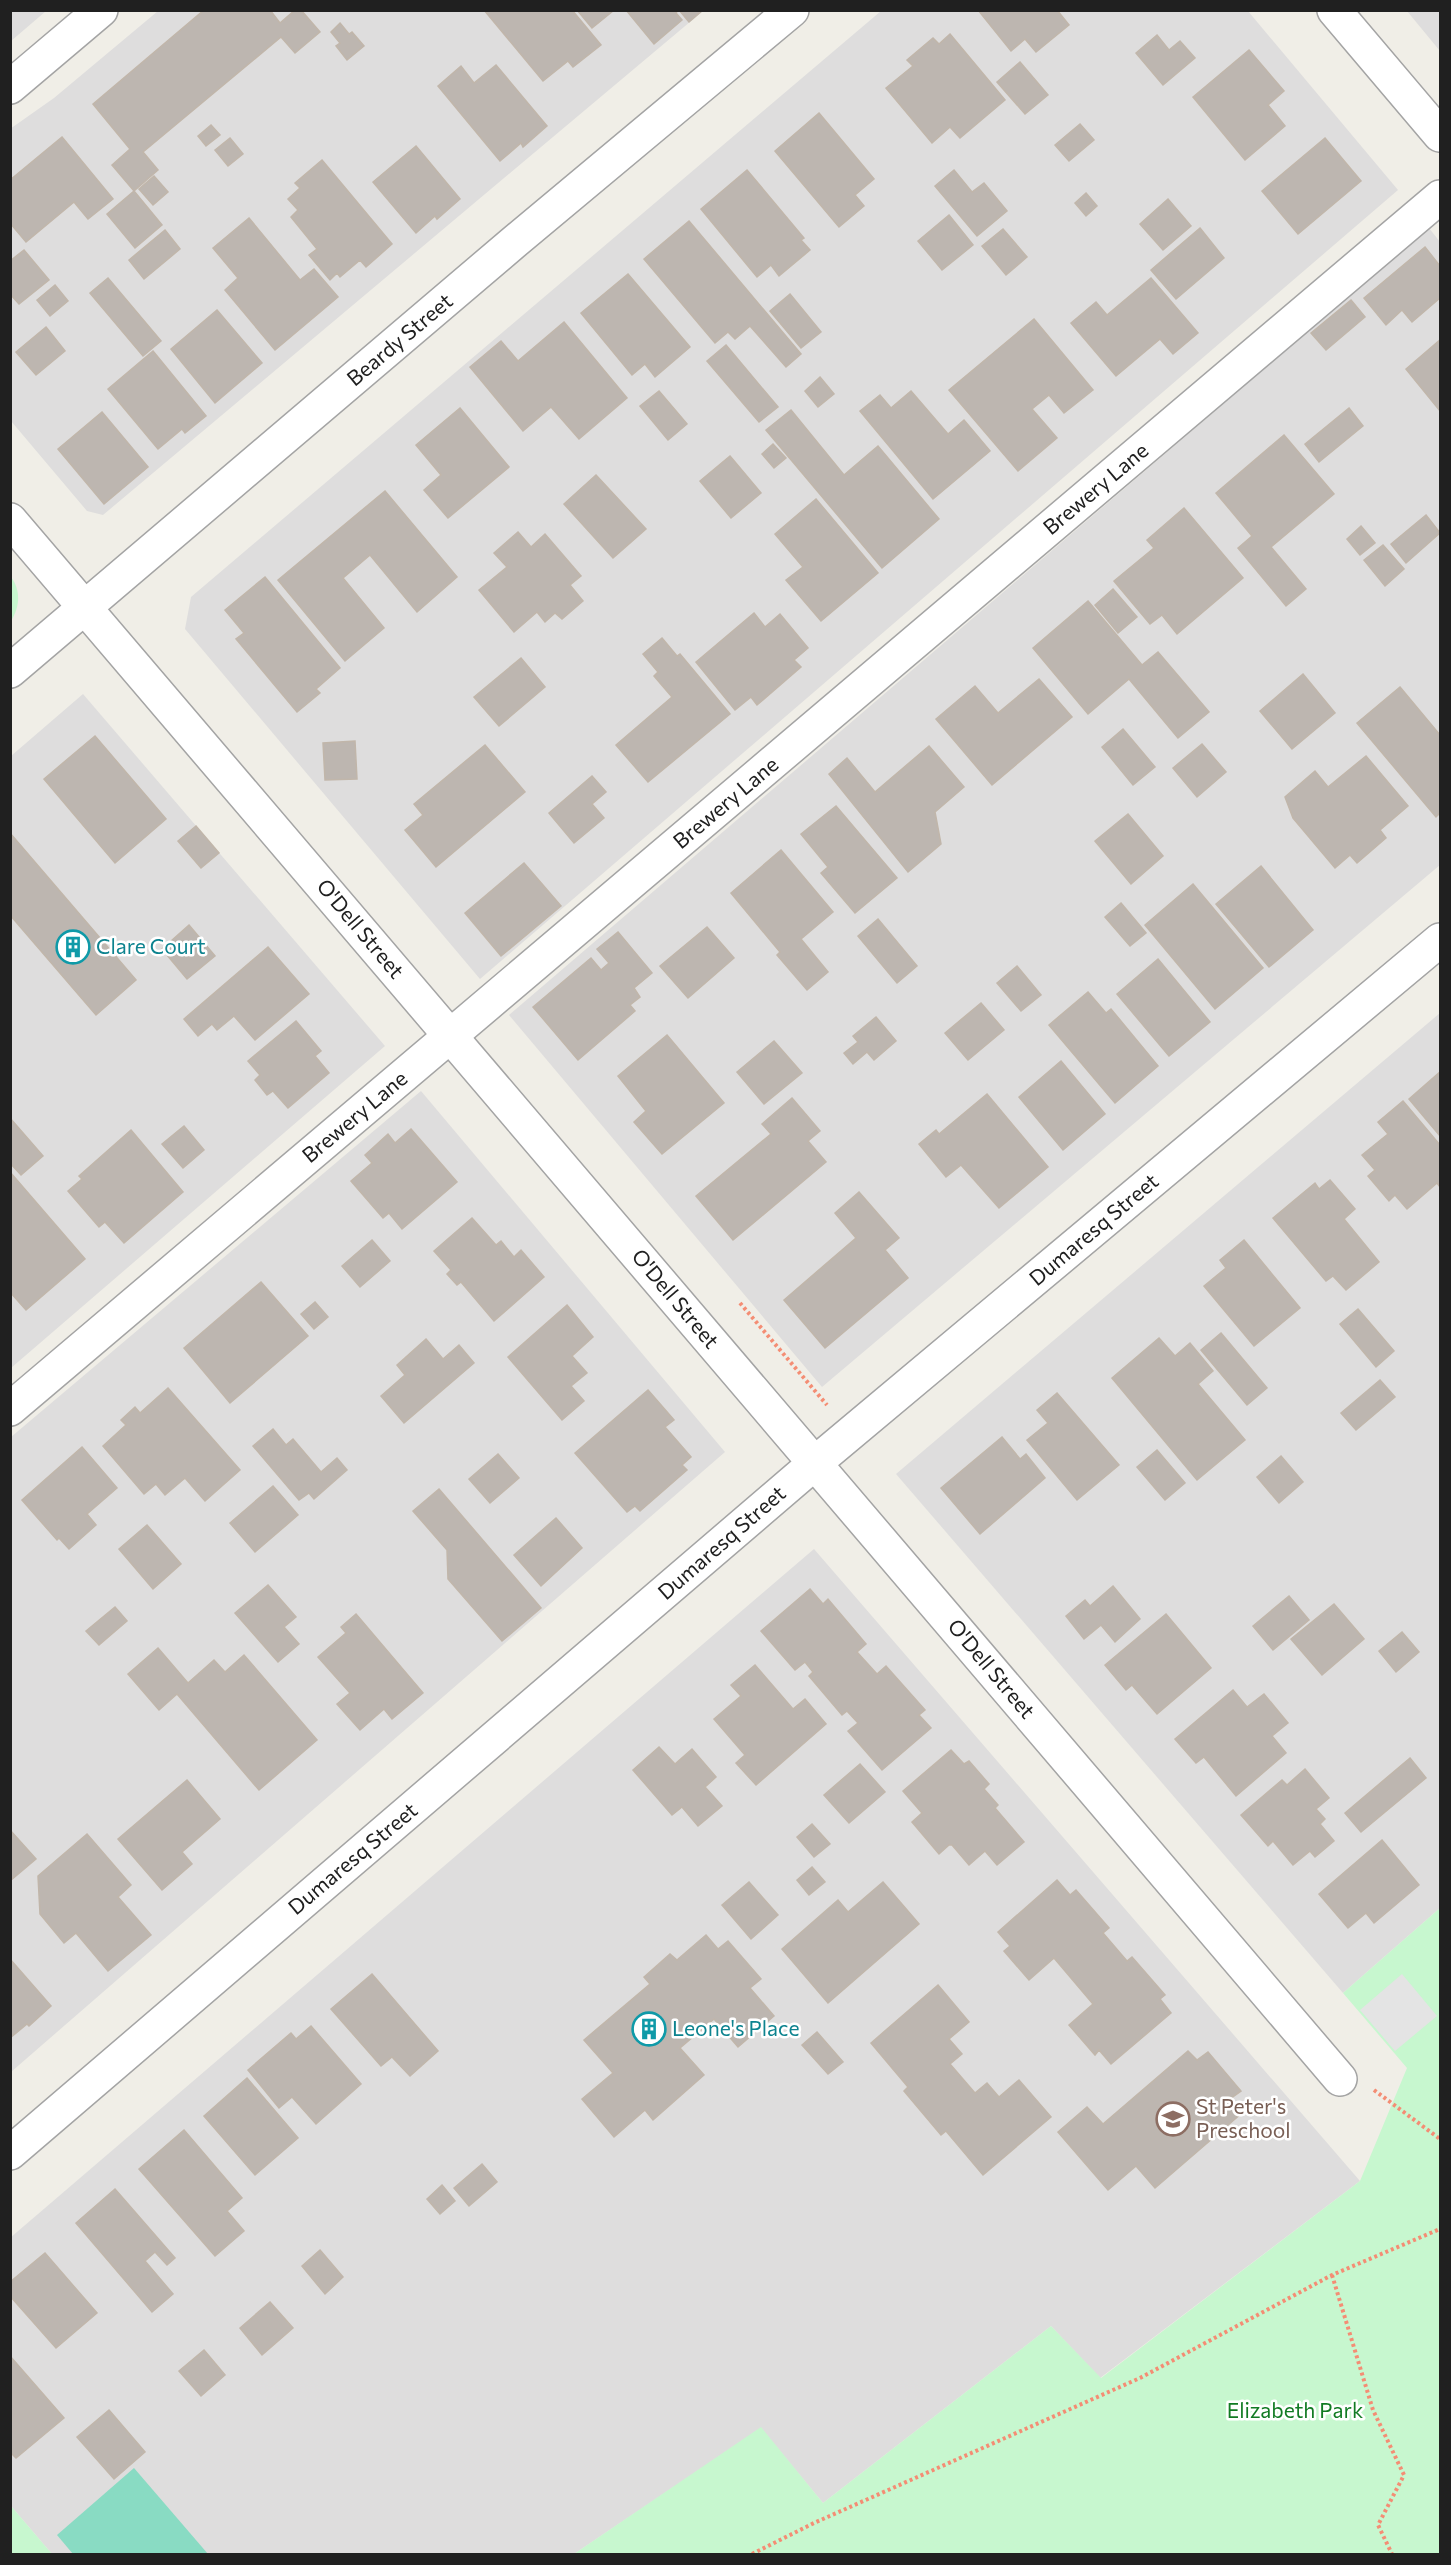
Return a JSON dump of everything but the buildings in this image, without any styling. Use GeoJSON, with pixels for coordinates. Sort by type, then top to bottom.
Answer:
{"type":"FeatureCollection","features":[{"type":"Feature","properties":{"kind":"street"},"geometry":{"type":"LineString","coordinates":[[10,87],[101,10]]}},
{"type":"Feature","properties":{"kind":"street","name":"Beardy Street"},"geometry":{"type":"LineString","coordinates":[[10,671],[504,250],[792,10]]}},
{"type":"Feature","properties":{"kind":"street"},"geometry":{"type":"LineString","coordinates":[[1334,10],[1440,135]]}},
{"type":"Feature","properties":{"kind":"street","name":"Brewery Lane"},"geometry":{"type":"LineString","coordinates":[[10,1408],[1440,197]]}},
{"type":"Feature","properties":{"kind":"street","name":"O'Dell Street"},"geometry":{"type":"LineString","coordinates":[[10,520],[1340,2079]]}},
{"type":"Feature","properties":{"kind":"street","name":"Dumaresq Street"},"geometry":{"type":"LineString","coordinates":[[10,2153],[815,1463],[1440,940]]}},
{"type":"Feature","properties":{"kind":"path"},"geometry":{"type":"LineString","coordinates":[[740,1303],[824,1401]]}},
{"type":"Feature","properties":{"kind":"path"},"geometry":{"type":"LineString","coordinates":[[1379,2091],[1440,2139]]}},
{"type":"Feature","properties":{"kind":"path"},"geometry":{"type":"LineString","coordinates":[[752,2554],[814,2523],[1140,2378],[1332,2274],[1440,2229]]}},
{"type":"Feature","properties":{"kind":"path"},"geometry":{"type":"LineString","coordinates":[[1332,2274],[1373,2410],[1404,2475],[1378,2525],[1392,2554]]}},
{"type":"Feature","properties":{"kind":"shaded area"},"geometry":{"type":"Polygon","coordinates":[[[11,10],[46,10],[46,11],[11,41],[11,10]]]}},
{"type":"Feature","properties":{"kind":"shaded area"},"geometry":{"type":"Polygon","coordinates":[[[158,11],[703,11],[103,515],[87,511],[11,421],[10,129],[54,98],[158,11]]]}},
{"type":"Feature","properties":{"kind":"shaded area"},"geometry":{"type":"Polygon","coordinates":[[[881,11],[1248,11],[1398,190],[480,979],[185,629],[191,597],[881,11]]]}},
{"type":"Feature","properties":{"kind":"shaded area"},"geometry":{"type":"Polygon","coordinates":[[[1407,11],[1440,11],[1440,51],[1407,11]]]}},
{"type":"Feature","properties":{"kind":"shaded area"},"geometry":{"type":"Polygon","coordinates":[[[1429,228],[1440,242],[1440,865],[822,1387],[509,1015],[1429,228]]]}},
{"type":"Feature","properties":{"kind":"shaded area"},"geometry":{"type":"Polygon","coordinates":[[[83,694],[385,1046],[11,1368],[11,756],[83,694]]]}},
{"type":"Feature","properties":{"kind":"shaded area"},"geometry":{"type":"Polygon","coordinates":[[[1440,1013],[1440,1908],[1343,1993],[896,1474],[1440,1013]]]}},
{"type":"Feature","properties":{"kind":"shaded area"},"geometry":{"type":"Polygon","coordinates":[[[421,1091],[725,1452],[11,2072],[11,1437],[421,1091]]]}},
{"type":"Feature","properties":{"kind":"shaded area"},"geometry":{"type":"Polygon","coordinates":[[[814,1549],[1360,2181],[1100,2378],[1051,2326],[823,2503],[761,2428],[574,2554],[52,2554],[11,2506],[10,2238],[814,1549]]]}},
{"type":"Feature","properties":{"kind":"shaded area"},"geometry":{"type":"Polygon","coordinates":[[[1402,1974],[1437,2016],[1395,2051],[1360,2010],[1402,1974]]]}},
{"type":"Feature","properties":{"kind":"green space"},"geometry":{"type":"Polygon","coordinates":[[[11,577],[18,593],[18,599],[11,621],[11,577]]]}},
{"type":"Feature","properties":{"kind":"green space","name":"Elizabeth Park"},"geometry":{"type":"Polygon","coordinates":[[[1440,1908],[1440,2554],[574,2554],[761,2427],[823,2503],[1051,2326],[1101,2378],[1360,2181],[1407,2068],[1343,1993],[1440,1908]]]}},
{"type":"Feature","properties":{"kind":"green space"},"geometry":{"type":"Polygon","coordinates":[[[134,2468],[208,2554],[73,2554],[57,2535],[134,2468]]]}},
{"type":"Feature","properties":{"kind":"green space"},"geometry":{"type":"Polygon","coordinates":[[[11,2506],[52,2554],[11,2554],[11,2506]]]}},
{"type":"Feature","properties":{"kind":"place","name":"Clare Court"},"geometry":{"type":"Point","coordinates":[73,947]}},
{"type":"Feature","properties":{"kind":"place","name":"Leone's Place"},"geometry":{"type":"Point","coordinates":[649,2029]}},
{"type":"Feature","properties":{"kind":"place","name":"St Peter's Preschool"},"geometry":{"type":"Point","coordinates":[1173,2119]}}]}
